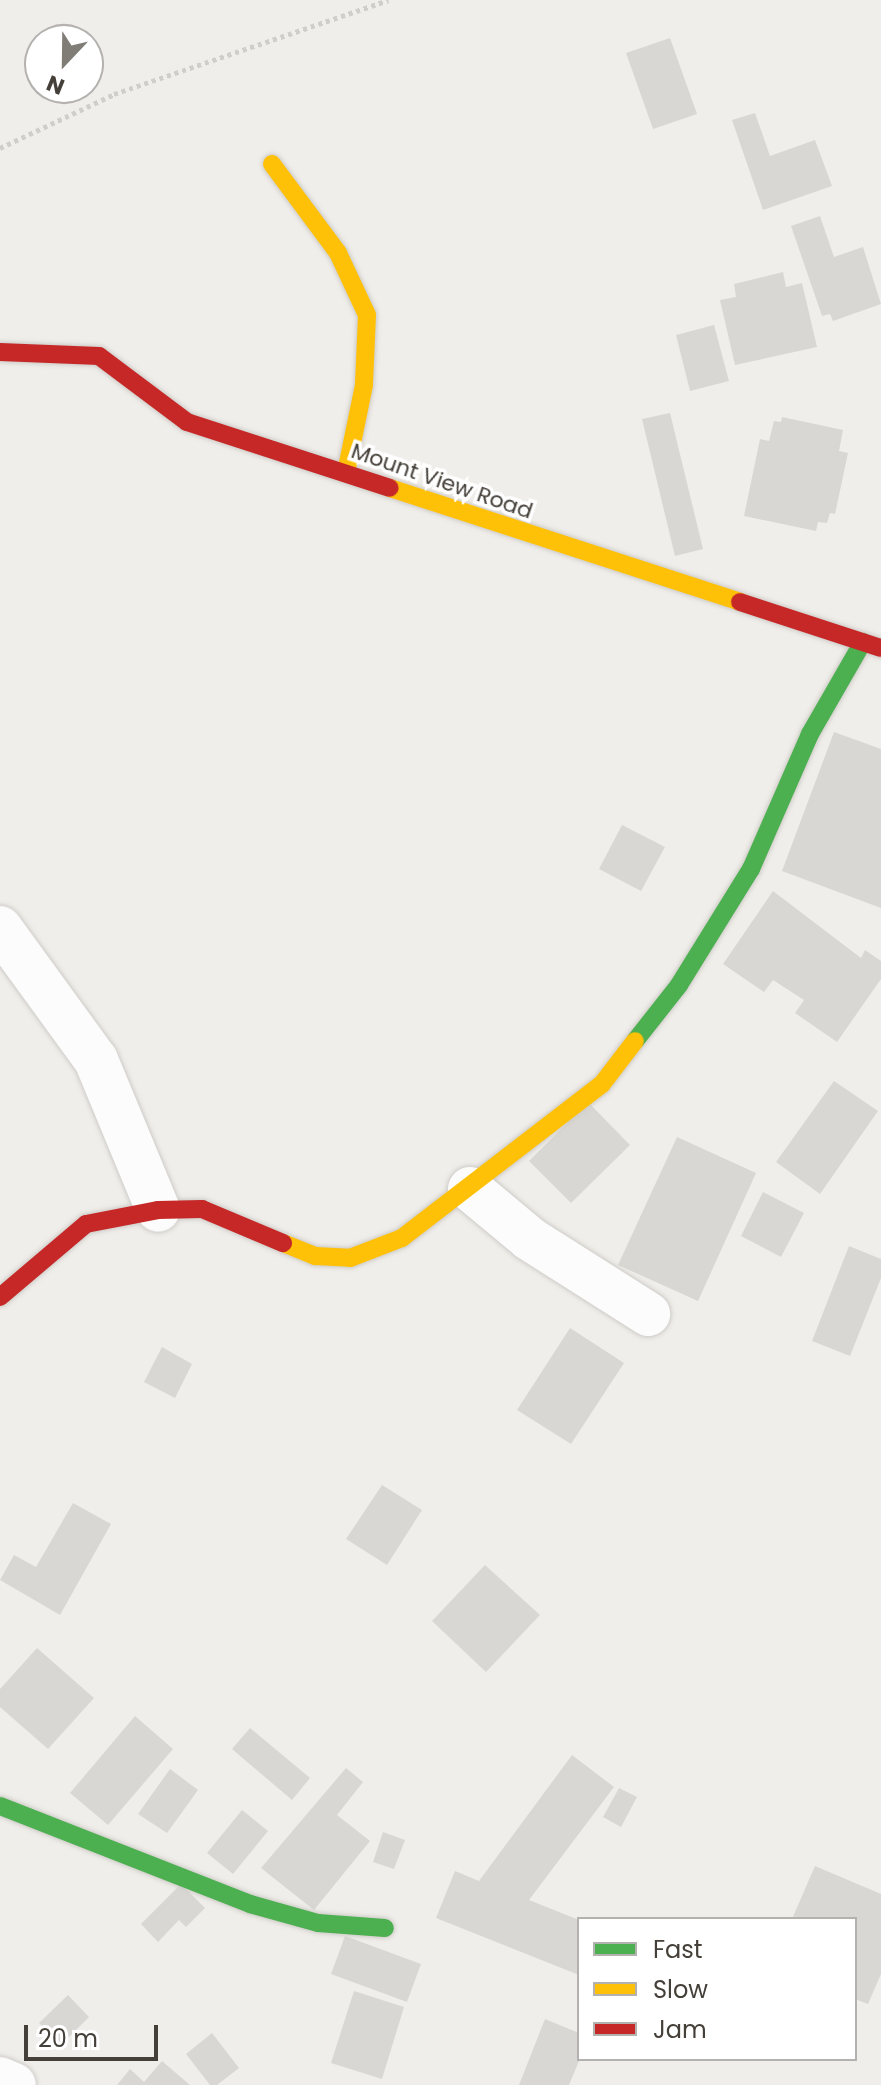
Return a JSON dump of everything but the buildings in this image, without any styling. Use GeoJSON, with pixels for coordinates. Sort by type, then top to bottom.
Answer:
{"type":"FeatureCollection","features":[{"type":"Feature","properties":{"kind":"street"},"geometry":{"type":"LineString","coordinates":[[272,164],[338,253],[367,315],[364,385],[346,473]]}},
{"type":"Feature","properties":{"kind":"street","name":"Mount View Road"},"geometry":{"type":"LineString","coordinates":[[0,352],[69,351],[99,356],[187,422],[872,645]]}},
{"type":"Feature","properties":{"kind":"street"},"geometry":{"type":"LineString","coordinates":[[0,1297],[86,1224],[158,1210],[202,1209],[315,1256],[350,1258],[402,1238],[470,1189],[602,1084],[679,985],[751,869],[810,734],[872,645]]}},
{"type":"Feature","properties":{"kind":"street"},"geometry":{"type":"LineString","coordinates":[[0,928],[96,1060],[158,1210]]}},
{"type":"Feature","properties":{"kind":"street"},"geometry":{"type":"LineString","coordinates":[[470,1189],[530,1239],[648,1314]]}},
{"type":"Feature","properties":{"kind":"street"},"geometry":{"type":"LineString","coordinates":[[0,1806],[250,1904],[318,1923],[385,1928]]}},
{"type":"Feature","properties":{"kind":"street"},"geometry":{"type":"LineString","coordinates":[[0,2079],[14,2085]]}},
{"type":"Feature","properties":{"kind":"path"},"geometry":{"type":"LineString","coordinates":[[0,148],[114,94],[388,0]]}},
{"type":"Feature","properties":{"kind":"traffic: fast"},"geometry":{"type":"LineString","coordinates":[[635,1041],[679,985],[751,869],[810,734],[863,642]]}},
{"type":"Feature","properties":{"kind":"traffic: fast"},"geometry":{"type":"LineString","coordinates":[[0,1806],[250,1904],[318,1923],[385,1928]]}},
{"type":"Feature","properties":{"kind":"traffic: slow"},"geometry":{"type":"LineString","coordinates":[[272,164],[338,253],[367,315],[364,385],[346,473]]}},
{"type":"Feature","properties":{"kind":"traffic: slow"},"geometry":{"type":"LineString","coordinates":[[390,488],[740,602]]}},
{"type":"Feature","properties":{"kind":"traffic: slow"},"geometry":{"type":"LineString","coordinates":[[283,1243],[315,1256],[350,1258],[402,1238],[602,1084],[635,1041]]}},
{"type":"Feature","properties":{"kind":"traffic: jam"},"geometry":{"type":"LineString","coordinates":[[0,352],[99,356],[187,422],[390,488]]}},
{"type":"Feature","properties":{"kind":"traffic: jam"},"geometry":{"type":"LineString","coordinates":[[740,602],[881,648]]}},
{"type":"Feature","properties":{"kind":"traffic: jam"},"geometry":{"type":"LineString","coordinates":[[0,1297],[86,1224],[158,1210],[202,1209],[283,1243]]}}]}
